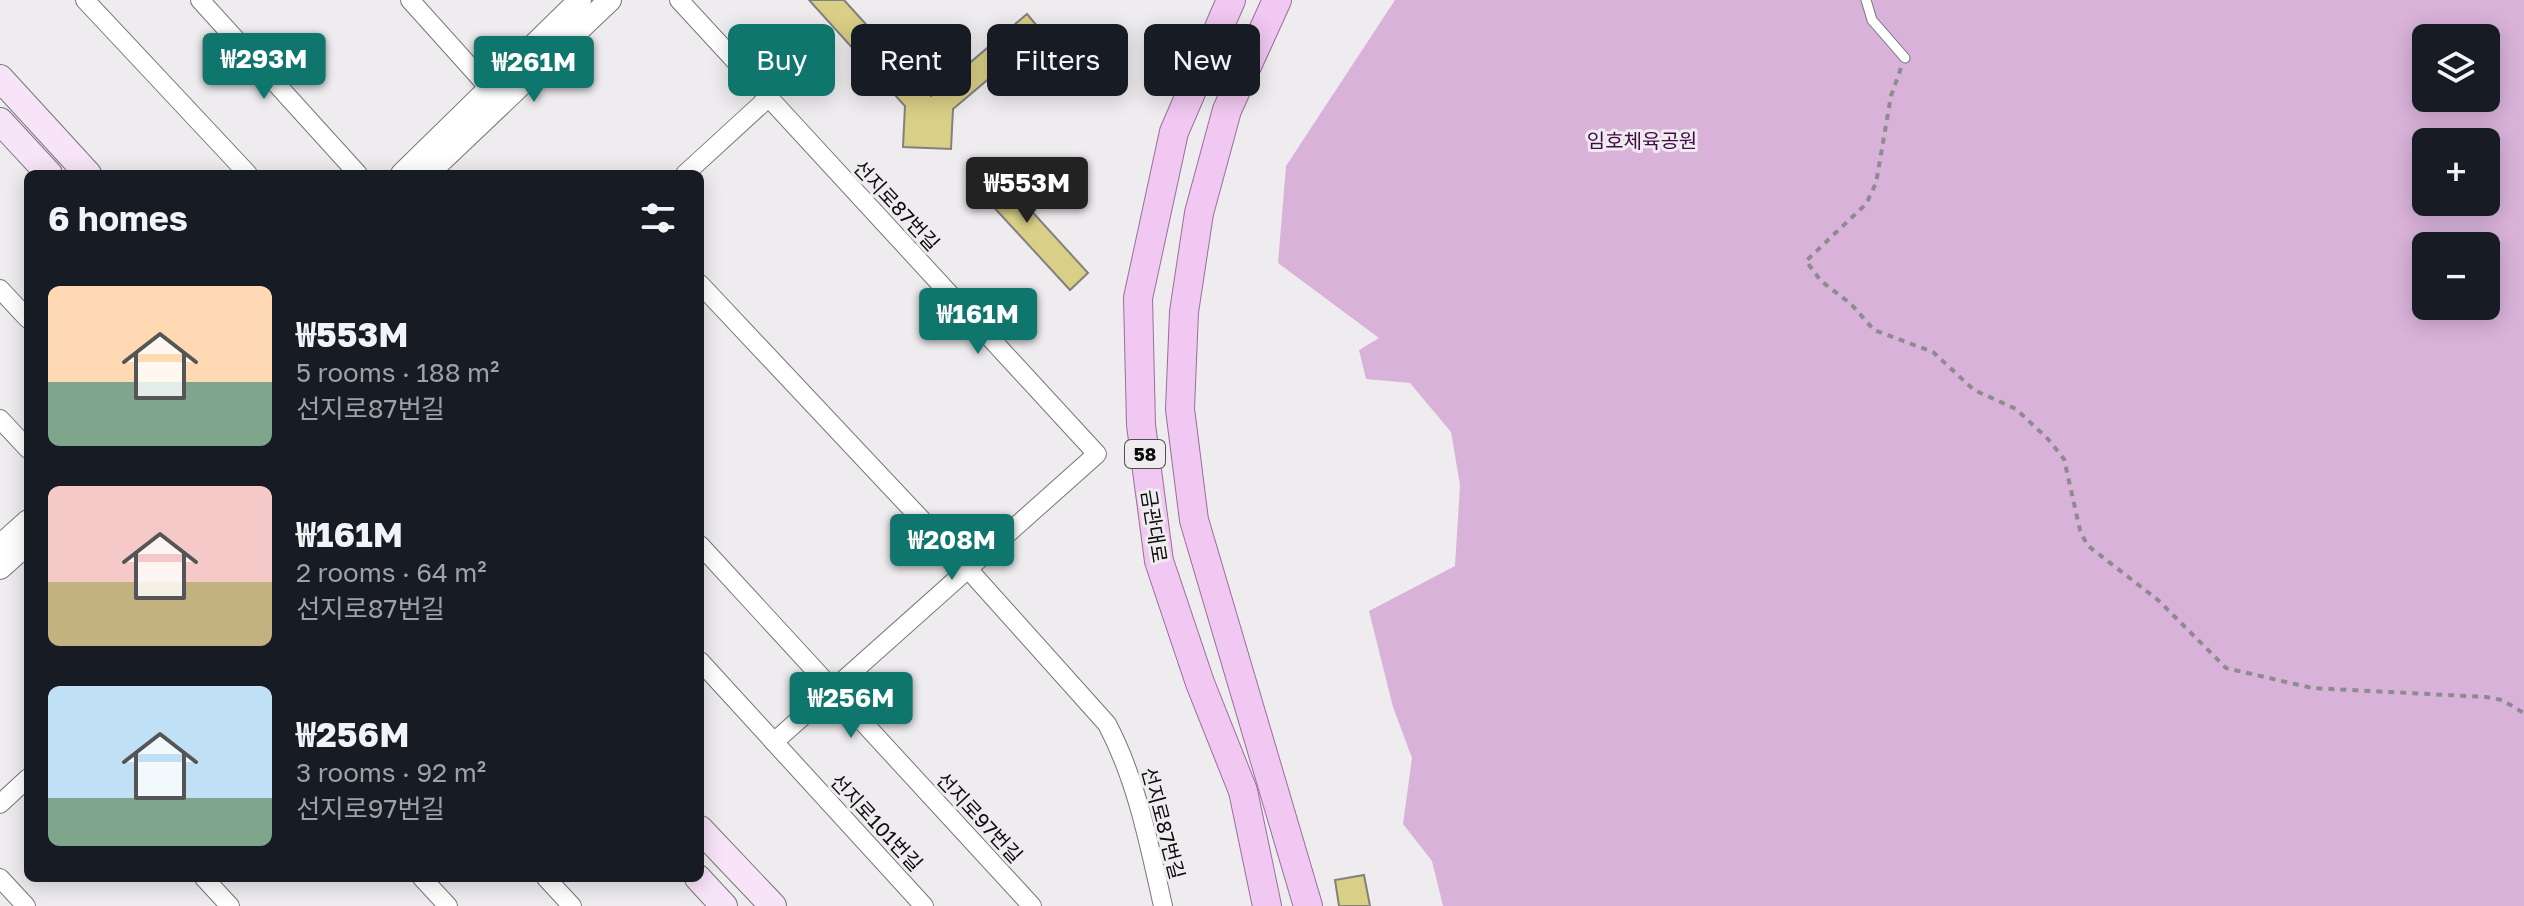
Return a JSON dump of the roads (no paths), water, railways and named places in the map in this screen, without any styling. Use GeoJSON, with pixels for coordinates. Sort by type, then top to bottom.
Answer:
{"type":"FeatureCollection","features":[{"type":"Feature","properties":{"kind":"main road","name":"금관대로"},"geometry":{"type":"LineString","coordinates":[[1231,0],[1174,132],[1138,298],[1141,425],[1159,561],[1200,683],[1243,791],[1267,906]]}},
{"type":"Feature","properties":{"kind":"main road","name":"금관대로"},"geometry":{"type":"LineString","coordinates":[[1277,0],[1227,110],[1199,213],[1184,312],[1180,409],[1194,520],[1308,906]]}},
{"type":"Feature","properties":{"kind":"main road"},"geometry":{"type":"LineString","coordinates":[[0,78],[84,170]]}},
{"type":"Feature","properties":{"kind":"main road"},"geometry":{"type":"LineString","coordinates":[[0,121],[45,170]]}},
{"type":"Feature","properties":{"kind":"main road"},"geometry":{"type":"LineString","coordinates":[[704,833],[773,906]]}},
{"type":"Feature","properties":{"kind":"main road"},"geometry":{"type":"LineString","coordinates":[[702,882],[724,906]]}},
{"type":"Feature","properties":{"kind":"street"},"geometry":{"type":"LineString","coordinates":[[85,0],[244,170]]}},
{"type":"Feature","properties":{"kind":"street"},"geometry":{"type":"LineString","coordinates":[[200,0],[354,170]]}},
{"type":"Feature","properties":{"kind":"street"},"geometry":{"type":"LineString","coordinates":[[410,0],[490,89]]}},
{"type":"Feature","properties":{"kind":"street"},"geometry":{"type":"LineString","coordinates":[[406,170],[580,0]]}},
{"type":"Feature","properties":{"kind":"street"},"geometry":{"type":"LineString","coordinates":[[431,170],[610,0]]}},
{"type":"Feature","properties":{"kind":"street","name":"선지로87번길"},"geometry":{"type":"LineString","coordinates":[[679,0],[1097,454],[774,742]]}},
{"type":"Feature","properties":{"kind":"street"},"geometry":{"type":"LineString","coordinates":[[689,170],[769,97]]}},
{"type":"Feature","properties":{"kind":"street","name":"선지로87번길"},"geometry":{"type":"LineString","coordinates":[[704,288],[968,569],[1107,724],[1121,751],[1143,821],[1163,906]]}},
{"type":"Feature","properties":{"kind":"street"},"geometry":{"type":"LineString","coordinates":[[0,289],[24,315]]}},
{"type":"Feature","properties":{"kind":"street"},"geometry":{"type":"LineString","coordinates":[[0,419],[24,445]]}},
{"type":"Feature","properties":{"kind":"street"},"geometry":{"type":"LineString","coordinates":[[0,546],[24,525]]}},
{"type":"Feature","properties":{"kind":"street"},"geometry":{"type":"LineString","coordinates":[[0,568],[24,547]]}},
{"type":"Feature","properties":{"kind":"street","name":"선지로97번길"},"geometry":{"type":"LineString","coordinates":[[704,549],[1032,906]]}},
{"type":"Feature","properties":{"kind":"street","name":"선지로101번길"},"geometry":{"type":"LineString","coordinates":[[704,665],[924,906]]}},
{"type":"Feature","properties":{"kind":"street"},"geometry":{"type":"LineString","coordinates":[[0,804],[24,782]]}},
{"type":"Feature","properties":{"kind":"street"},"geometry":{"type":"LineString","coordinates":[[0,878],[26,906]]}},
{"type":"Feature","properties":{"kind":"street"},"geometry":{"type":"LineString","coordinates":[[208,882],[230,906]]}},
{"type":"Feature","properties":{"kind":"street"},"geometry":{"type":"LineString","coordinates":[[426,882],[448,906]]}},
{"type":"Feature","properties":{"kind":"street"},"geometry":{"type":"LineString","coordinates":[[550,882],[572,906]]}},
{"type":"Feature","properties":{"kind":"lane"},"geometry":{"type":"LineString","coordinates":[[1866,0],[1872,20],[1905,58]]}},
{"type":"Feature","properties":{"kind":"park label","name":"임호체육공원"},"geometry":{"type":"Point","coordinates":[1642,140]}}]}
